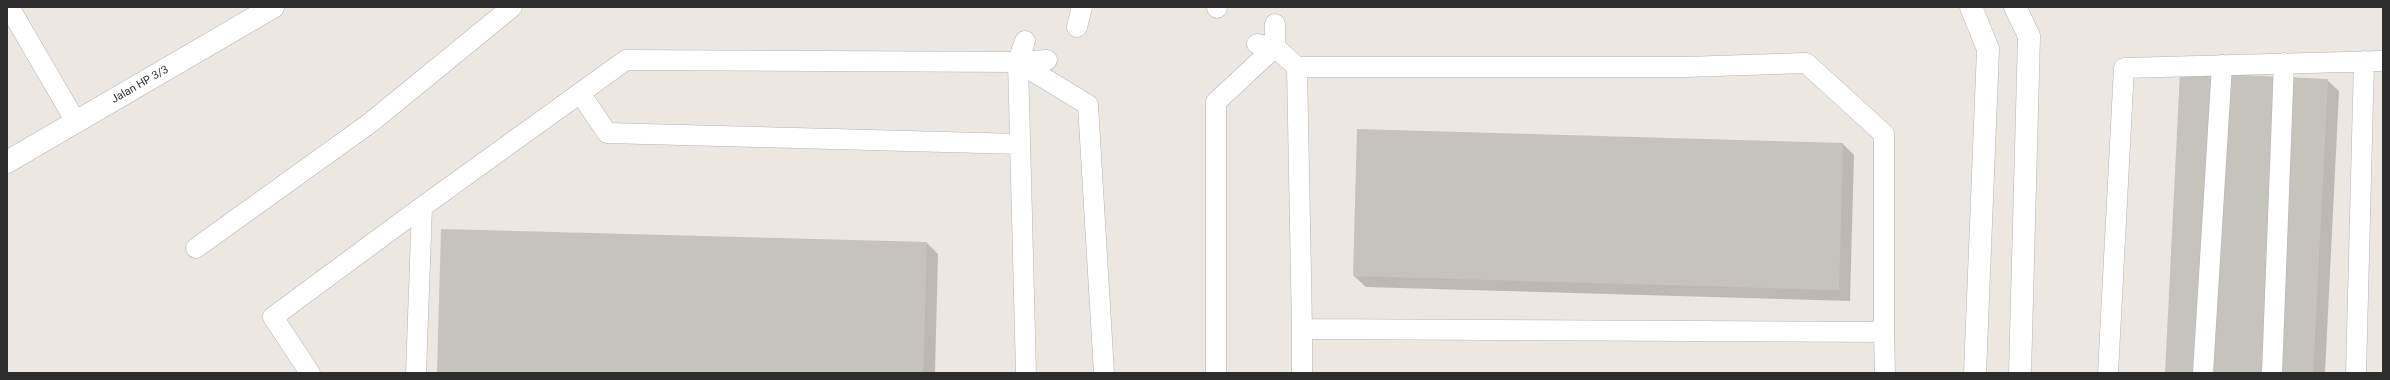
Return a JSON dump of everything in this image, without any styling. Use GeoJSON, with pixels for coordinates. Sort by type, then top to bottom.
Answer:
{"type":"FeatureCollection","features":[{"type":"Feature","properties":{"kind":"street","name":"Jalan HP 3/3"},"geometry":{"type":"LineString","coordinates":[[7,162],[273,7]]}},
{"type":"Feature","properties":{"kind":"street"},"geometry":{"type":"LineString","coordinates":[[1971,7],[1988,49],[1975,373]]}},
{"type":"Feature","properties":{"kind":"street"},"geometry":{"type":"LineString","coordinates":[[2016,7],[2029,36],[2020,373]]}},
{"type":"Feature","properties":{"kind":"lane"},"geometry":{"type":"LineString","coordinates":[[9,7],[76,122]]}},
{"type":"Feature","properties":{"kind":"lane"},"geometry":{"type":"LineString","coordinates":[[196,248],[370,123],[512,7]]}},
{"type":"Feature","properties":{"kind":"lane"},"geometry":{"type":"LineString","coordinates":[[1077,27],[1082,7]]}},
{"type":"Feature","properties":{"kind":"lane"},"geometry":{"type":"LineString","coordinates":[[1216,373],[1216,102],[1266,45],[1275,24]]}},
{"type":"Feature","properties":{"kind":"lane"},"geometry":{"type":"LineString","coordinates":[[1025,41],[1018,62],[1026,373]]}},
{"type":"Feature","properties":{"kind":"lane"},"geometry":{"type":"LineString","coordinates":[[1266,45],[1297,67],[1686,67],[1806,63],[1884,134],[1884,373]]}},
{"type":"Feature","properties":{"kind":"lane"},"geometry":{"type":"LineString","coordinates":[[310,373],[273,317],[626,60],[1018,62],[1047,60]]}},
{"type":"Feature","properties":{"kind":"lane"},"geometry":{"type":"LineString","coordinates":[[2108,373],[2124,68],[2374,61],[2356,373]]}},
{"type":"Feature","properties":{"kind":"lane"},"geometry":{"type":"LineString","coordinates":[[1018,62],[1088,105],[1104,373]]}},
{"type":"Feature","properties":{"kind":"lane"},"geometry":{"type":"LineString","coordinates":[[2272,373],[2284,63]]}},
{"type":"Feature","properties":{"kind":"lane"},"geometry":{"type":"LineString","coordinates":[[2203,373],[2222,65]]}},
{"type":"Feature","properties":{"kind":"lane"},"geometry":{"type":"LineString","coordinates":[[1297,67],[1302,373]]}},
{"type":"Feature","properties":{"kind":"lane"},"geometry":{"type":"LineString","coordinates":[[580,93],[607,133],[1020,144]]}},
{"type":"Feature","properties":{"kind":"lane"},"geometry":{"type":"LineString","coordinates":[[416,373],[422,208]]}},
{"type":"Feature","properties":{"kind":"lane"},"geometry":{"type":"LineString","coordinates":[[1302,329],[1884,332]]}},
{"type":"Feature","properties":{"kind":"building"},"geometry":{"type":"Polygon","coordinates":[[[2180,72],[2328,79],[2313,373],[2165,373],[2180,72]]]}},
{"type":"Feature","properties":{"kind":"building"},"geometry":{"type":"Polygon","coordinates":[[[1357,129],[1843,143],[1839,290],[1353,276],[1357,129]]]}},
{"type":"Feature","properties":{"kind":"building"},"geometry":{"type":"Polygon","coordinates":[[[441,229],[927,242],[923,373],[437,373],[441,229]]]}}]}
